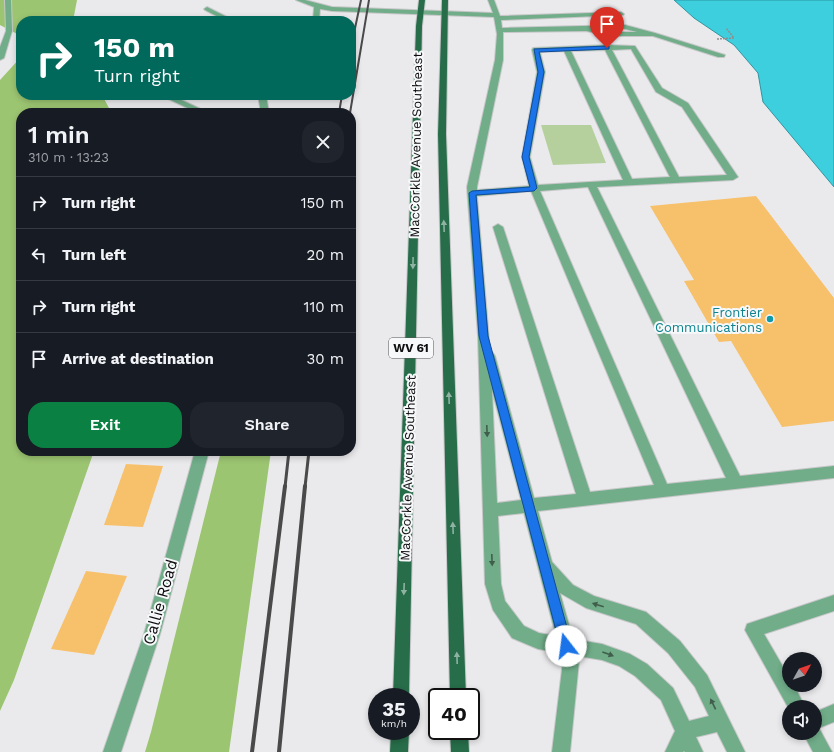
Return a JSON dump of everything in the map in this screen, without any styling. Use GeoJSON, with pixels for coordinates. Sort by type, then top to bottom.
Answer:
{"type":"FeatureCollection","features":[{"type":"Feature","properties":{"kind":"main road","name":"MacCorkle Avenue Southeast"},"geometry":{"type":"LineString","coordinates":[[401,688],[419,26],[422,0]]}},
{"type":"Feature","properties":{"kind":"main road","name":"MacCorkle Avenue Southeast"},"geometry":{"type":"LineString","coordinates":[[445,0],[442,134],[458,688]]}},
{"type":"Feature","properties":{"kind":"main road"},"geometry":{"type":"LineString","coordinates":[[400,740],[400,752]]}},
{"type":"Feature","properties":{"kind":"main road"},"geometry":{"type":"LineString","coordinates":[[459,740],[460,752]]}},
{"type":"Feature","properties":{"kind":"street"},"geometry":{"type":"LineString","coordinates":[[0,58],[9,31],[8,0]]}},
{"type":"Feature","properties":{"kind":"street"},"geometry":{"type":"LineString","coordinates":[[299,0],[332,9],[497,16],[621,14]]}},
{"type":"Feature","properties":{"kind":"street"},"geometry":{"type":"LineString","coordinates":[[491,0],[497,16],[500,60],[472,187],[472,193],[484,336],[493,584],[498,605],[518,632],[538,641],[602,652],[624,660],[641,670],[667,694],[694,752]]}},
{"type":"Feature","properties":{"kind":"street"},"geometry":{"type":"LineString","coordinates":[[316,16],[317,6]]}},
{"type":"Feature","properties":{"kind":"street"},"geometry":{"type":"LineString","coordinates":[[207,9],[221,16]]}},
{"type":"Feature","properties":{"kind":"street"},"geometry":{"type":"LineString","coordinates":[[499,30],[586,30],[612,34],[653,34],[721,55]]}},
{"type":"Feature","properties":{"kind":"street"},"geometry":{"type":"LineString","coordinates":[[472,193],[534,188],[591,184],[733,177],[685,104],[659,90],[633,46],[536,50],[541,72],[526,157],[534,188],[663,491]]}},
{"type":"Feature","properties":{"kind":"street"},"geometry":{"type":"LineString","coordinates":[[607,48],[676,180]]}},
{"type":"Feature","properties":{"kind":"street"},"geometry":{"type":"LineString","coordinates":[[567,49],[629,182]]}},
{"type":"Feature","properties":{"kind":"street"},"geometry":{"type":"LineString","coordinates":[[175,100],[194,108]]}},
{"type":"Feature","properties":{"kind":"street"},"geometry":{"type":"LineString","coordinates":[[591,184],[736,483]]}},
{"type":"Feature","properties":{"kind":"street"},"geometry":{"type":"LineString","coordinates":[[498,227],[585,500]]}},
{"type":"Feature","properties":{"kind":"street"},"geometry":{"type":"LineString","coordinates":[[484,336],[571,662],[561,752]]}},
{"type":"Feature","properties":{"kind":"street","name":"Callie Road"},"geometry":{"type":"LineString","coordinates":[[112,752],[152,634],[201,456]]}},
{"type":"Feature","properties":{"kind":"street"},"geometry":{"type":"LineString","coordinates":[[490,510],[834,472]]}},
{"type":"Feature","properties":{"kind":"street"},"geometry":{"type":"LineString","coordinates":[[545,566],[568,590],[591,603],[640,618],[674,647],[701,681],[736,752]]}},
{"type":"Feature","properties":{"kind":"street"},"geometry":{"type":"LineString","coordinates":[[793,700],[753,630],[834,603]]}},
{"type":"Feature","properties":{"kind":"street"},"geometry":{"type":"LineString","coordinates":[[822,718],[834,713]]}},
{"type":"Feature","properties":{"kind":"street"},"geometry":{"type":"LineString","coordinates":[[674,752],[685,732],[721,722]]}},
{"type":"Feature","properties":{"kind":"street"},"geometry":{"type":"LineString","coordinates":[[816,740],[823,752]]}},
{"type":"Feature","properties":{"kind":"path"},"geometry":{"type":"LineString","coordinates":[[714,39],[734,38],[726,28]]}},
{"type":"Feature","properties":{"kind":"green space"},"geometry":{"type":"Polygon","coordinates":[[[0,0],[77,0],[74,16],[16,16],[16,33],[0,25],[0,0]]]}},
{"type":"Feature","properties":{"kind":"green space"},"geometry":{"type":"Polygon","coordinates":[[[16,62],[16,100],[105,100],[109,108],[16,108],[16,456],[92,456],[14,680],[0,711],[0,80],[16,62]]]}},
{"type":"Feature","properties":{"kind":"green space"},"geometry":{"type":"Polygon","coordinates":[[[541,125],[591,125],[606,163],[553,165],[541,125]]]}},
{"type":"Feature","properties":{"kind":"green space"},"geometry":{"type":"Polygon","coordinates":[[[220,456],[270,456],[229,752],[145,752],[220,456]]]}},
{"type":"Feature","properties":{"kind":"water"},"geometry":{"type":"Polygon","coordinates":[[[674,0],[834,0],[834,187],[763,102],[758,73],[734,45],[694,18],[674,0]]]}},
{"type":"Feature","properties":{"kind":"building","name":"Frontier Communications"},"geometry":{"type":"Polygon","coordinates":[[[756,196],[834,298],[834,421],[782,427],[731,341],[719,342],[684,281],[694,280],[650,206],[756,196]]]}},
{"type":"Feature","properties":{"kind":"building"},"geometry":{"type":"Polygon","coordinates":[[[126,464],[163,466],[143,527],[104,525],[126,464]]]}},
{"type":"Feature","properties":{"kind":"building"},"geometry":{"type":"Polygon","coordinates":[[[86,571],[127,576],[94,655],[51,649],[86,571]]]}},
{"type":"Feature","properties":{"kind":"railway"},"geometry":{"type":"LineString","coordinates":[[356,24],[361,0]]}},
{"type":"Feature","properties":{"kind":"railway"},"geometry":{"type":"LineString","coordinates":[[356,77],[369,0]]}},
{"type":"Feature","properties":{"kind":"railway"},"geometry":{"type":"LineString","coordinates":[[340,108],[341,100]]}},
{"type":"Feature","properties":{"kind":"railway"},"geometry":{"type":"LineString","coordinates":[[351,108],[352,100]]}},
{"type":"Feature","properties":{"kind":"railway"},"geometry":{"type":"LineString","coordinates":[[285,487],[288,456]]}},
{"type":"Feature","properties":{"kind":"railway"},"geometry":{"type":"LineString","coordinates":[[305,487],[308,456]]}},
{"type":"Feature","properties":{"kind":"railway"},"geometry":{"type":"LineString","coordinates":[[252,752],[285,486]]}},
{"type":"Feature","properties":{"kind":"railway"},"geometry":{"type":"LineString","coordinates":[[279,752],[305,486]]}},
{"type":"Feature","properties":{"kind":"place","name":"Frontier Communications"},"geometry":{"type":"Point","coordinates":[770,319]}},
{"type":"Feature","properties":{"kind":"route"},"geometry":{"type":"LineString","coordinates":[[566,646],[484,336],[472,193],[534,188],[526,157],[541,72],[536,50],[607,48]]}}]}
